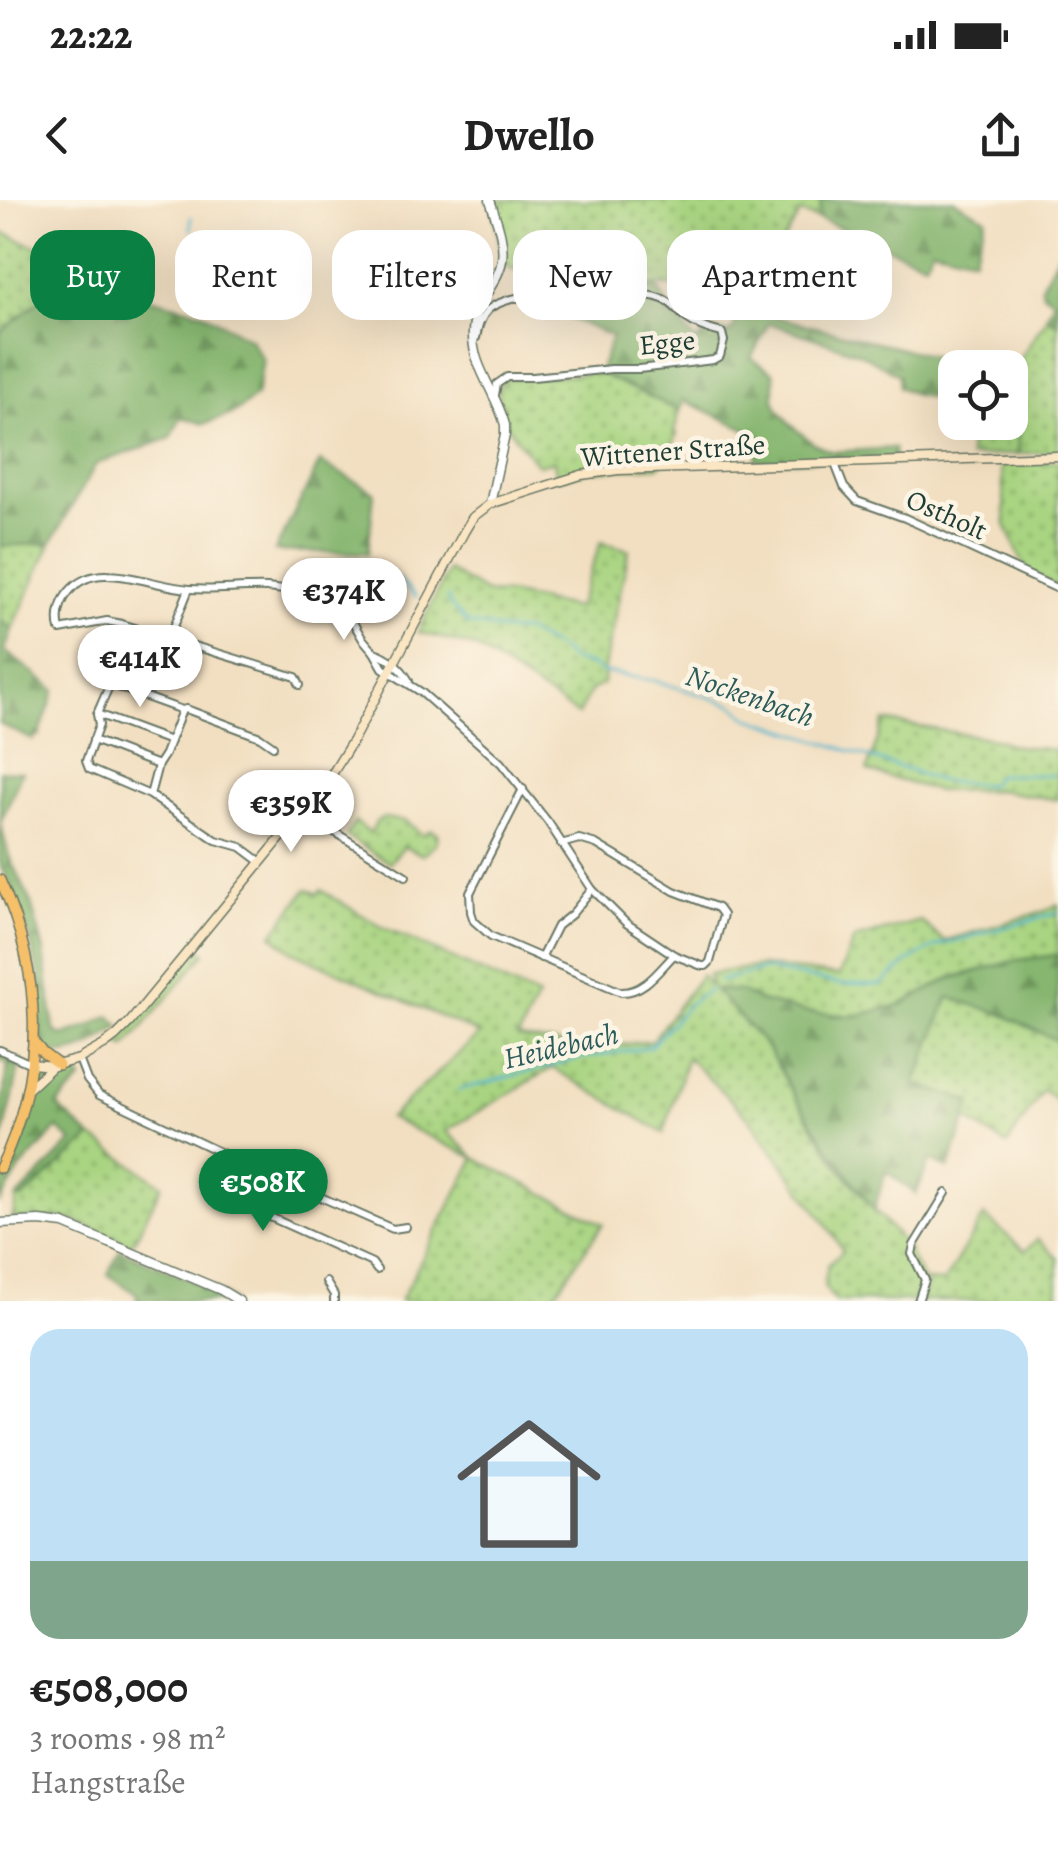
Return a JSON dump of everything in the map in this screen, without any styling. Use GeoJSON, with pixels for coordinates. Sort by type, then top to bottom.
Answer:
{"type":"FeatureCollection","features":[{"type":"Feature","properties":{"kind":"main road","name":"Wittener Straße"},"geometry":{"type":"LineString","coordinates":[[490,504],[566,480],[611,471],[1058,456]]}},
{"type":"Feature","properties":{"kind":"main road"},"geometry":{"type":"LineString","coordinates":[[30,1064],[56,1065],[78,1060],[104,1046],[130,1022],[345,754],[464,532],[490,504]]}},
{"type":"Feature","properties":{"kind":"main road"},"geometry":{"type":"LineString","coordinates":[[0,880],[23,938],[32,982],[33,1039],[28,1089],[0,1168]]}},
{"type":"Feature","properties":{"kind":"main road"},"geometry":{"type":"LineString","coordinates":[[33,1039],[56,1065]]}},
{"type":"Feature","properties":{"kind":"main road"},"geometry":{"type":"LineString","coordinates":[[28,1089],[56,1065]]}},
{"type":"Feature","properties":{"kind":"street"},"geometry":{"type":"LineString","coordinates":[[490,200],[502,239],[502,263],[478,307],[472,328],[476,354],[502,416],[505,435],[490,504]]}},
{"type":"Feature","properties":{"kind":"street","name":"Egge"},"geometry":{"type":"LineString","coordinates":[[476,354],[480,322],[492,307],[554,292],[655,296],[668,300],[693,322],[722,333],[720,356],[713,360],[639,370],[610,368],[507,377],[497,384],[495,400]]}},
{"type":"Feature","properties":{"kind":"street","name":"Ostholt"},"geometry":{"type":"LineString","coordinates":[[836,464],[844,488],[857,501],[905,518],[1058,589]]}},
{"type":"Feature","properties":{"kind":"street"},"geometry":{"type":"LineString","coordinates":[[300,684],[296,677],[122,624],[106,621],[60,630],[57,617],[66,593],[89,578],[105,574],[188,589],[276,589],[337,604],[346,610],[388,673],[409,682]]}},
{"type":"Feature","properties":{"kind":"street"},"geometry":{"type":"LineString","coordinates":[[169,639],[188,589]]}},
{"type":"Feature","properties":{"kind":"street"},"geometry":{"type":"LineString","coordinates":[[374,652],[393,663],[409,682],[474,738],[523,790],[592,889],[626,923],[674,954],[706,966],[710,962],[722,911],[651,879],[596,844],[579,839],[561,844]]}},
{"type":"Feature","properties":{"kind":"street"},"geometry":{"type":"LineString","coordinates":[[261,862],[241,846],[216,840],[150,795],[89,769],[86,761],[110,684],[260,737],[273,746]]}},
{"type":"Feature","properties":{"kind":"street"},"geometry":{"type":"LineString","coordinates":[[150,795],[158,765],[182,710]]}},
{"type":"Feature","properties":{"kind":"street"},"geometry":{"type":"LineString","coordinates":[[98,714],[170,741]]}},
{"type":"Feature","properties":{"kind":"street"},"geometry":{"type":"LineString","coordinates":[[94,740],[158,765]]}},
{"type":"Feature","properties":{"kind":"street"},"geometry":{"type":"LineString","coordinates":[[523,790],[470,892],[474,921],[491,936],[607,987],[630,992],[640,989],[674,954]]}},
{"type":"Feature","properties":{"kind":"street"},"geometry":{"type":"LineString","coordinates":[[302,812],[406,876]]}},
{"type":"Feature","properties":{"kind":"street"},"geometry":{"type":"LineString","coordinates":[[541,958],[558,926],[592,889]]}},
{"type":"Feature","properties":{"kind":"street"},"geometry":{"type":"LineString","coordinates":[[0,1050],[30,1064]]}},
{"type":"Feature","properties":{"kind":"street"},"geometry":{"type":"LineString","coordinates":[[78,1060],[87,1080],[100,1095],[393,1229],[406,1227]]}},
{"type":"Feature","properties":{"kind":"street"},"geometry":{"type":"LineString","coordinates":[[228,1156],[226,1178],[237,1202],[372,1262],[377,1270]]}},
{"type":"Feature","properties":{"kind":"street"},"geometry":{"type":"LineString","coordinates":[[918,1301],[925,1280],[912,1254],[914,1245],[946,1193]]}},
{"type":"Feature","properties":{"kind":"street"},"geometry":{"type":"LineString","coordinates":[[0,1223],[64,1224],[221,1290],[238,1301]]}},
{"type":"Feature","properties":{"kind":"street"},"geometry":{"type":"LineString","coordinates":[[326,1282],[334,1301]]}},
{"type":"Feature","properties":{"kind":"green space"},"geometry":{"type":"Polygon","coordinates":[[[492,200],[821,200],[819,219],[800,213],[790,230],[667,230],[667,286],[647,285],[647,230],[513,230],[513,269],[504,265],[492,200]]]}},
{"type":"Feature","properties":{"kind":"green space"},"geometry":{"type":"Polygon","coordinates":[[[821,200],[955,200],[986,218],[974,258],[932,248],[925,263],[892,249],[892,230],[846,230],[819,219],[821,200]]]}},
{"type":"Feature","properties":{"kind":"green space"},"geometry":{"type":"Polygon","coordinates":[[[0,232],[30,244],[30,308],[0,333],[0,232]]]}},
{"type":"Feature","properties":{"kind":"green space"},"geometry":{"type":"Polygon","coordinates":[[[1058,254],[1058,323],[1046,317],[1054,301],[1042,292],[1041,286],[1058,254]]]}},
{"type":"Feature","properties":{"kind":"green space"},"geometry":{"type":"Polygon","coordinates":[[[647,287],[657,287],[667,305],[667,320],[678,320],[696,342],[711,329],[730,333],[738,320],[788,320],[938,358],[938,398],[899,387],[899,375],[859,353],[769,323],[751,358],[774,373],[774,400],[792,426],[814,444],[833,452],[894,448],[895,458],[757,461],[755,433],[683,400],[680,411],[599,373],[612,336],[573,320],[647,320],[647,287]]]}},
{"type":"Feature","properties":{"kind":"green space"},"geometry":{"type":"Polygon","coordinates":[[[155,299],[175,305],[175,320],[216,320],[250,339],[263,360],[256,396],[233,414],[204,424],[181,417],[171,438],[96,464],[51,543],[3,546],[0,333],[30,308],[30,320],[155,320],[155,299]]]}},
{"type":"Feature","properties":{"kind":"green space"},"geometry":{"type":"Polygon","coordinates":[[[1046,318],[1058,323],[1058,451],[1019,454],[1019,440],[1028,440],[1026,350],[1046,318]]]}},
{"type":"Feature","properties":{"kind":"green space"},"geometry":{"type":"Polygon","coordinates":[[[599,373],[680,411],[674,442],[660,466],[588,471],[557,478],[554,461],[538,465],[509,428],[500,407],[500,383],[506,379],[599,373]]]}},
{"type":"Feature","properties":{"kind":"green space"},"geometry":{"type":"Polygon","coordinates":[[[970,440],[1018,440],[1017,454],[969,457],[970,440]]]}},
{"type":"Feature","properties":{"kind":"green space"},"geometry":{"type":"Polygon","coordinates":[[[1058,461],[1058,587],[1026,571],[1006,525],[1001,463],[1058,461]]]}},
{"type":"Feature","properties":{"kind":"green space"},"geometry":{"type":"Polygon","coordinates":[[[320,462],[374,492],[368,553],[275,551],[320,462]]]}},
{"type":"Feature","properties":{"kind":"green space"},"geometry":{"type":"Polygon","coordinates":[[[601,542],[629,550],[603,684],[591,690],[578,715],[475,647],[418,632],[448,570],[486,593],[577,608],[601,542]]]}},
{"type":"Feature","properties":{"kind":"green space"},"geometry":{"type":"Polygon","coordinates":[[[51,543],[12,629],[0,620],[0,545],[51,543]]]}},
{"type":"Feature","properties":{"kind":"green space"},"geometry":{"type":"Polygon","coordinates":[[[0,620],[12,629],[5,651],[55,690],[39,736],[35,735],[33,740],[0,724],[0,620]]]}},
{"type":"Feature","properties":{"kind":"green space"},"geometry":{"type":"Polygon","coordinates":[[[884,721],[1001,740],[1009,745],[1056,750],[1058,745],[1058,800],[997,790],[937,791],[867,771],[884,721]]]}},
{"type":"Feature","properties":{"kind":"green space"},"geometry":{"type":"Polygon","coordinates":[[[0,771],[22,772],[0,823],[0,771]]]}},
{"type":"Feature","properties":{"kind":"green space"},"geometry":{"type":"Polygon","coordinates":[[[377,821],[405,821],[423,835],[431,830],[438,833],[437,842],[423,855],[404,847],[389,863],[346,836],[355,822],[370,833],[377,821]]]}},
{"type":"Feature","properties":{"kind":"green space"},"geometry":{"type":"Polygon","coordinates":[[[0,823],[10,859],[30,900],[44,951],[54,1030],[62,1036],[110,1016],[120,1026],[79,1051],[50,1054],[41,1042],[39,978],[30,938],[0,866],[0,823]]]}},
{"type":"Feature","properties":{"kind":"green space"},"geometry":{"type":"Polygon","coordinates":[[[307,889],[318,894],[321,890],[380,926],[538,997],[518,1038],[592,1048],[652,1041],[701,975],[712,987],[708,974],[762,966],[839,976],[854,939],[921,921],[944,941],[1058,904],[1058,955],[1018,960],[950,978],[900,1005],[855,1016],[806,1012],[739,991],[714,989],[766,1046],[841,1170],[908,1248],[924,1281],[915,1301],[835,1301],[824,1286],[828,1265],[843,1251],[748,1117],[687,1057],[664,1133],[552,1068],[446,1131],[475,1158],[389,1118],[480,1034],[293,952],[272,935],[307,889]]]}},
{"type":"Feature","properties":{"kind":"green space"},"geometry":{"type":"Polygon","coordinates":[[[198,947],[205,953],[125,1048],[118,1043],[198,947]]]}},
{"type":"Feature","properties":{"kind":"green space"},"geometry":{"type":"Polygon","coordinates":[[[1058,955],[1058,1041],[1002,1014],[948,997],[915,1084],[972,1102],[949,1168],[930,1160],[916,1194],[886,1171],[874,1210],[797,1100],[767,1046],[715,990],[740,991],[760,1001],[806,1012],[855,1016],[900,1005],[950,979],[1018,960],[1058,955]]]}},
{"type":"Feature","properties":{"kind":"green space"},"geometry":{"type":"Polygon","coordinates":[[[949,996],[1002,1014],[1058,1041],[1058,1102],[1043,1090],[1007,1145],[966,1119],[971,1101],[915,1085],[949,996]]]}},
{"type":"Feature","properties":{"kind":"green space"},"geometry":{"type":"Polygon","coordinates":[[[0,1054],[19,1064],[0,1149],[8,1065],[0,1060],[0,1054]]]}},
{"type":"Feature","properties":{"kind":"green space"},"geometry":{"type":"Polygon","coordinates":[[[71,1069],[82,1079],[57,1106],[91,1137],[22,1199],[17,1198],[72,1142],[58,1128],[20,1169],[0,1202],[0,1186],[17,1156],[37,1091],[47,1078],[71,1069]]]}},
{"type":"Feature","properties":{"kind":"green space"},"geometry":{"type":"Polygon","coordinates":[[[91,1137],[162,1185],[132,1245],[69,1219],[12,1219],[17,1198],[22,1199],[91,1137]]]}},
{"type":"Feature","properties":{"kind":"green space"},"geometry":{"type":"Polygon","coordinates":[[[475,1158],[603,1224],[550,1301],[400,1301],[475,1158]]]}},
{"type":"Feature","properties":{"kind":"green space"},"geometry":{"type":"Polygon","coordinates":[[[984,1216],[1025,1251],[1038,1239],[1058,1258],[1058,1301],[919,1301],[927,1281],[944,1282],[984,1216]]]}},
{"type":"Feature","properties":{"kind":"green space"},"geometry":{"type":"Polygon","coordinates":[[[120,1250],[232,1301],[136,1301],[138,1295],[108,1274],[120,1250]]]}},
{"type":"Feature","properties":{"kind":"waterway"},"geometry":{"type":"LineString","coordinates":[[191,217],[191,230]]}},
{"type":"Feature","properties":{"kind":"waterway","name":"Nockenbach"},"geometry":{"type":"LineString","coordinates":[[398,579],[416,597]]}},
{"type":"Feature","properties":{"kind":"waterway","name":"Nockenbach"},"geometry":{"type":"LineString","coordinates":[[447,597],[468,624],[525,631],[572,660],[602,672],[656,681],[734,705],[747,717],[941,781],[990,785],[997,775],[1054,775]]}},
{"type":"Feature","properties":{"kind":"waterway","name":"Heidebach"},"geometry":{"type":"LineString","coordinates":[[719,981],[765,969],[839,984],[881,985],[909,961],[936,946],[1058,913]]}},
{"type":"Feature","properties":{"kind":"waterway","name":"Heidebach"},"geometry":{"type":"LineString","coordinates":[[458,1090],[581,1058],[650,1047],[690,1003],[710,990]]}}]}
